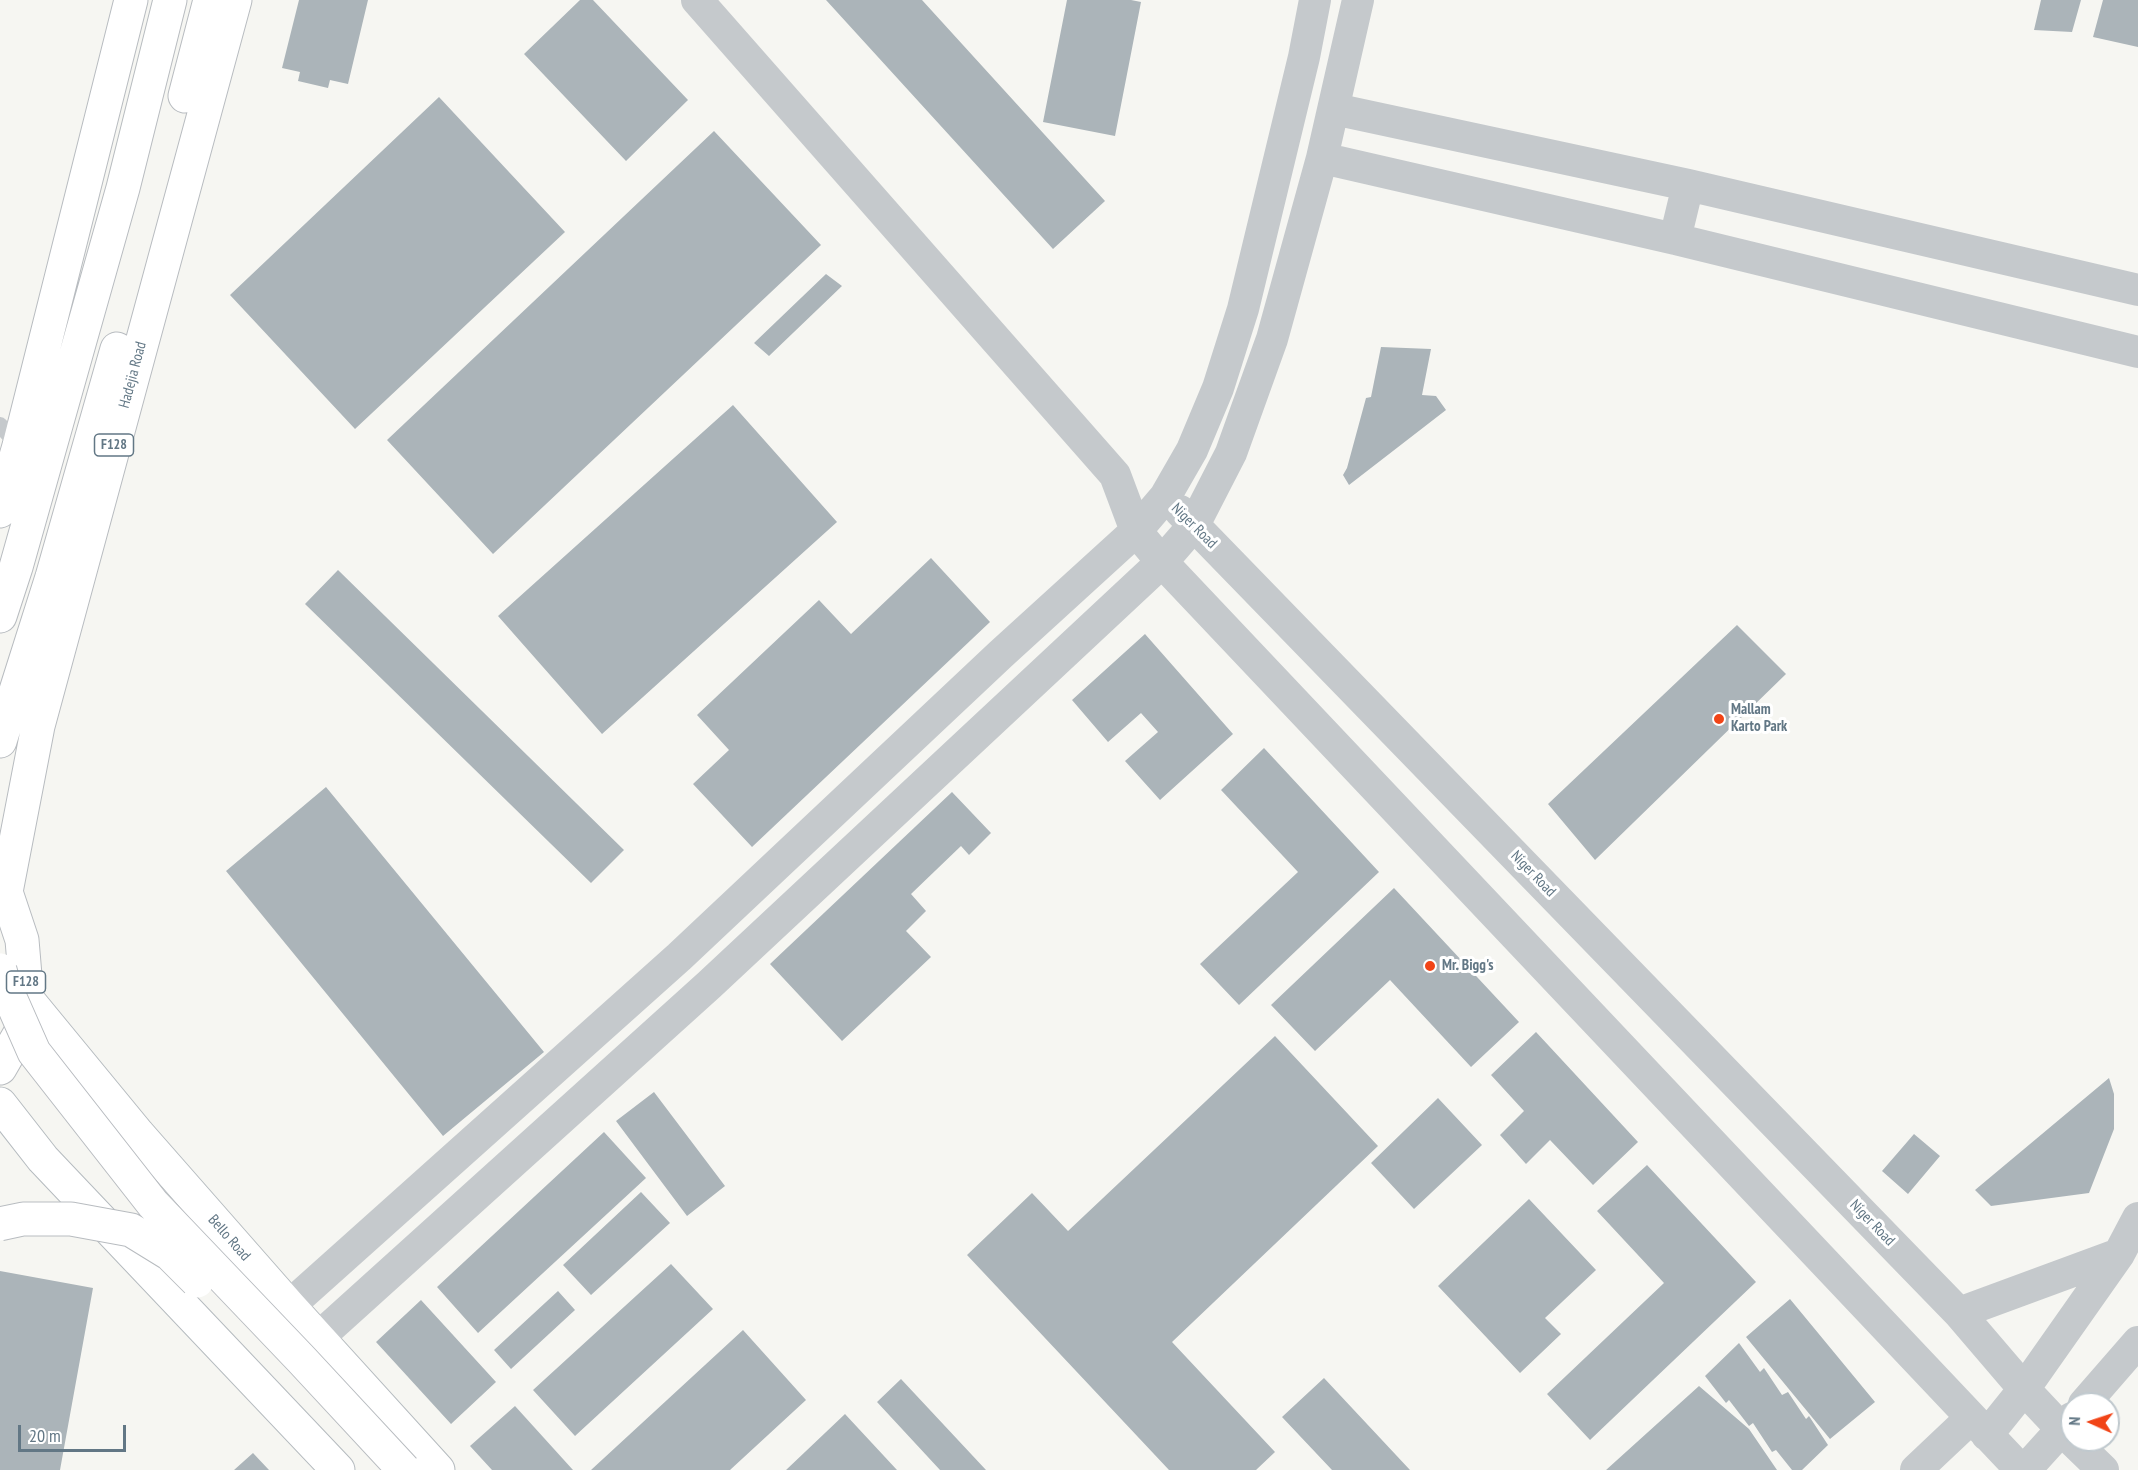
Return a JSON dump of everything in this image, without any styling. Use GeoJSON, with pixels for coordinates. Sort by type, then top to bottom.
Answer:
{"type":"FeatureCollection","features":[{"type":"Feature","properties":{"kind":"main road"},"geometry":{"type":"LineString","coordinates":[[0,510],[9,435],[131,0]]}},
{"type":"Feature","properties":{"kind":"main road"},"geometry":{"type":"LineString","coordinates":[[0,616],[123,188],[171,0]]}},
{"type":"Feature","properties":{"kind":"main road"},"geometry":{"type":"LineString","coordinates":[[0,741],[52,578],[150,232],[210,0]]}},
{"type":"Feature","properties":{"kind":"main road","name":"Hadejia Road"},"geometry":{"type":"LineString","coordinates":[[3,888],[38,726],[234,0]]}},
{"type":"Feature","properties":{"kind":"main road","name":"F128"},"geometry":{"type":"LineString","coordinates":[[0,1068],[26,1023],[27,999],[22,940],[3,888]]}},
{"type":"Feature","properties":{"kind":"main road"},"geometry":{"type":"LineString","coordinates":[[0,970],[34,1052],[153,1204],[404,1470]]}},
{"type":"Feature","properties":{"kind":"main road","name":"Bello Road"},"geometry":{"type":"LineString","coordinates":[[27,999],[138,1134],[289,1306],[438,1470]]}},
{"type":"Feature","properties":{"kind":"main road"},"geometry":{"type":"LineString","coordinates":[[0,1104],[42,1159],[338,1470]]}},
{"type":"Feature","properties":{"kind":"main road"},"geometry":{"type":"LineString","coordinates":[[0,1224],[22,1219],[71,1219],[131,1230],[170,1254],[377,1470]]}},
{"type":"Feature","properties":{"kind":"street"},"geometry":{"type":"LineString","coordinates":[[697,0],[1115,475],[1136,531],[1162,562],[1979,1426],[2023,1470],[2060,1440]]}},
{"type":"Feature","properties":{"kind":"street"},"geometry":{"type":"LineString","coordinates":[[289,1306],[679,957],[1001,654],[1136,531],[1165,497],[1197,440],[1218,388],[1243,309],[1304,57],[1315,0]]}},
{"type":"Feature","properties":{"kind":"street"},"geometry":{"type":"LineString","coordinates":[[318,1338],[709,985],[1162,562],[1194,525],[1231,453],[1264,362],[1322,158],[1358,0]]}},
{"type":"Feature","properties":{"kind":"street"},"geometry":{"type":"LineString","coordinates":[[1334,109],[1688,185],[2138,290]]}},
{"type":"Feature","properties":{"kind":"street"},"geometry":{"type":"LineString","coordinates":[[1322,158],[1675,239],[2138,352]]}},
{"type":"Feature","properties":{"kind":"street"},"geometry":{"type":"LineString","coordinates":[[1675,239],[1688,185]]}},
{"type":"Feature","properties":{"kind":"street","name":"Niger Road"},"geometry":{"type":"LineString","coordinates":[[1115,475],[1165,497],[1194,525],[1959,1313],[2024,1389],[2060,1423]]}},
{"type":"Feature","properties":{"kind":"street"},"geometry":{"type":"LineString","coordinates":[[1916,1470],[1979,1426],[2024,1389],[2118,1254],[2138,1218]]}},
{"type":"Feature","properties":{"kind":"street"},"geometry":{"type":"LineString","coordinates":[[1959,1313],[2118,1254]]}},
{"type":"Feature","properties":{"kind":"street"},"geometry":{"type":"LineString","coordinates":[[2094,1392],[2138,1342]]}},
{"type":"Feature","properties":{"kind":"street","name":"Niger Road"},"geometry":{"type":"LineString","coordinates":[[2087,1452],[2103,1470]]}},
{"type":"Feature","properties":{"kind":"building"},"geometry":{"type":"Polygon","coordinates":[[[299,0],[368,0],[348,84],[330,80],[328,88],[298,81],[300,72],[282,68],[299,0]]]}},
{"type":"Feature","properties":{"kind":"building"},"geometry":{"type":"Polygon","coordinates":[[[580,0],[593,0],[688,100],[626,161],[524,54],[580,0]]]}},
{"type":"Feature","properties":{"kind":"building"},"geometry":{"type":"Polygon","coordinates":[[[826,0],[922,0],[1105,201],[1053,249],[826,0]]]}},
{"type":"Feature","properties":{"kind":"building"},"geometry":{"type":"Polygon","coordinates":[[[1067,0],[1141,2],[1115,136],[1043,122],[1067,0]]]}},
{"type":"Feature","properties":{"kind":"building"},"geometry":{"type":"Polygon","coordinates":[[[2041,0],[2081,0],[2072,32],[2034,30],[2041,0]]]}},
{"type":"Feature","properties":{"kind":"building"},"geometry":{"type":"Polygon","coordinates":[[[2103,0],[2138,0],[2138,47],[2093,37],[2103,0]]]}},
{"type":"Feature","properties":{"kind":"building"},"geometry":{"type":"Polygon","coordinates":[[[439,97],[565,232],[355,429],[230,295],[439,97]]]}},
{"type":"Feature","properties":{"kind":"building"},"geometry":{"type":"Polygon","coordinates":[[[714,131],[821,245],[493,554],[387,440],[714,131]]]}},
{"type":"Feature","properties":{"kind":"building"},"geometry":{"type":"Polygon","coordinates":[[[826,274],[842,286],[769,356],[754,343],[826,274]]]}},
{"type":"Feature","properties":{"kind":"building"},"geometry":{"type":"Polygon","coordinates":[[[1381,347],[1431,349],[1422,395],[1436,396],[1446,410],[1349,485],[1343,475],[1347,468],[1366,398],[1371,397],[1381,347]]]}},
{"type":"Feature","properties":{"kind":"building"},"geometry":{"type":"Polygon","coordinates":[[[733,405],[837,522],[602,734],[498,616],[733,405]]]}},
{"type":"Feature","properties":{"kind":"building"},"geometry":{"type":"Polygon","coordinates":[[[931,558],[990,622],[752,847],[693,784],[729,750],[697,715],[819,600],[851,634],[931,558]]]}},
{"type":"Feature","properties":{"kind":"building"},"geometry":{"type":"Polygon","coordinates":[[[338,570],[624,850],[591,883],[305,604],[338,570]]]}},
{"type":"Feature","properties":{"kind":"building"},"geometry":{"type":"Polygon","coordinates":[[[1737,625],[1786,674],[1595,860],[1548,804],[1737,625]]]}},
{"type":"Feature","properties":{"kind":"building"},"geometry":{"type":"Polygon","coordinates":[[[1145,634],[1233,734],[1160,800],[1125,761],[1158,732],[1141,713],[1108,742],[1072,700],[1145,634]]]}},
{"type":"Feature","properties":{"kind":"building"},"geometry":{"type":"Polygon","coordinates":[[[1264,748],[1379,872],[1239,1005],[1200,964],[1298,872],[1221,790],[1264,748]]]}},
{"type":"Feature","properties":{"kind":"building"},"geometry":{"type":"Polygon","coordinates":[[[326,787],[544,1052],[443,1136],[226,871],[326,787]]]}},
{"type":"Feature","properties":{"kind":"building"},"geometry":{"type":"Polygon","coordinates":[[[952,792],[991,833],[969,855],[961,846],[911,894],[926,911],[906,931],[931,957],[842,1041],[770,964],[952,792]]]}},
{"type":"Feature","properties":{"kind":"building"},"geometry":{"type":"Polygon","coordinates":[[[1394,888],[1519,1022],[1471,1067],[1390,980],[1315,1051],[1271,1005],[1394,888]]]}},
{"type":"Feature","properties":{"kind":"building"},"geometry":{"type":"Polygon","coordinates":[[[1536,1032],[1638,1142],[1593,1185],[1550,1140],[1526,1164],[1500,1135],[1524,1111],[1491,1075],[1536,1032]]]}},
{"type":"Feature","properties":{"kind":"building"},"geometry":{"type":"Polygon","coordinates":[[[1275,1036],[1378,1146],[1172,1342],[1275,1452],[1256,1470],[1169,1470],[967,1255],[1032,1193],[1068,1231],[1275,1036]]]}},
{"type":"Feature","properties":{"kind":"building"},"geometry":{"type":"Polygon","coordinates":[[[2109,1078],[2114,1094],[2114,1129],[2089,1193],[1991,1206],[1975,1190],[2109,1078]]]}},
{"type":"Feature","properties":{"kind":"building"},"geometry":{"type":"Polygon","coordinates":[[[654,1092],[725,1186],[687,1216],[616,1121],[654,1092]]]}},
{"type":"Feature","properties":{"kind":"building"},"geometry":{"type":"Polygon","coordinates":[[[1438,1098],[1482,1145],[1414,1209],[1371,1163],[1438,1098]]]}},
{"type":"Feature","properties":{"kind":"building"},"geometry":{"type":"Polygon","coordinates":[[[604,1132],[646,1178],[478,1333],[437,1287],[604,1132]]]}},
{"type":"Feature","properties":{"kind":"building"},"geometry":{"type":"Polygon","coordinates":[[[1914,1134],[1940,1156],[1908,1194],[1882,1171],[1914,1134]]]}},
{"type":"Feature","properties":{"kind":"building"},"geometry":{"type":"Polygon","coordinates":[[[1647,1165],[1756,1282],[1590,1440],[1547,1394],[1664,1283],[1597,1211],[1647,1165]]]}},
{"type":"Feature","properties":{"kind":"building"},"geometry":{"type":"Polygon","coordinates":[[[641,1192],[670,1223],[591,1295],[563,1265],[641,1192]]]}},
{"type":"Feature","properties":{"kind":"building"},"geometry":{"type":"Polygon","coordinates":[[[1529,1199],[1596,1270],[1545,1318],[1561,1334],[1520,1373],[1438,1286],[1529,1199]]]}},
{"type":"Feature","properties":{"kind":"building"},"geometry":{"type":"Polygon","coordinates":[[[671,1264],[713,1309],[575,1436],[533,1390],[671,1264]]]}},
{"type":"Feature","properties":{"kind":"building"},"geometry":{"type":"Polygon","coordinates":[[[0,1271],[93,1288],[60,1470],[0,1470],[0,1271]]]}},
{"type":"Feature","properties":{"kind":"building"},"geometry":{"type":"Polygon","coordinates":[[[558,1291],[575,1310],[511,1369],[494,1350],[558,1291]]]}},
{"type":"Feature","properties":{"kind":"building"},"geometry":{"type":"Polygon","coordinates":[[[1790,1299],[1875,1402],[1830,1439],[1746,1337],[1790,1299]]]}},
{"type":"Feature","properties":{"kind":"building"},"geometry":{"type":"Polygon","coordinates":[[[421,1300],[496,1382],[451,1424],[376,1342],[421,1300]]]}},
{"type":"Feature","properties":{"kind":"building"},"geometry":{"type":"Polygon","coordinates":[[[743,1330],[806,1400],[730,1470],[591,1470],[743,1330]]]}},
{"type":"Feature","properties":{"kind":"building"},"geometry":{"type":"Polygon","coordinates":[[[1739,1343],[1760,1372],[1764,1368],[1782,1395],[1788,1392],[1806,1419],[1809,1416],[1828,1445],[1802,1470],[1792,1470],[1776,1450],[1772,1452],[1753,1423],[1749,1426],[1729,1400],[1726,1403],[1705,1376],[1739,1343]]]}},
{"type":"Feature","properties":{"kind":"building"},"geometry":{"type":"Polygon","coordinates":[[[1324,1378],[1410,1470],[1332,1470],[1282,1417],[1324,1378]]]}},
{"type":"Feature","properties":{"kind":"building"},"geometry":{"type":"Polygon","coordinates":[[[901,1379],[986,1470],[940,1470],[877,1402],[901,1379]]]}},
{"type":"Feature","properties":{"kind":"building"},"geometry":{"type":"Polygon","coordinates":[[[1699,1386],[1749,1429],[1777,1470],[1606,1470],[1699,1386]]]}},
{"type":"Feature","properties":{"kind":"building"},"geometry":{"type":"Polygon","coordinates":[[[515,1406],[573,1470],[492,1470],[470,1446],[515,1406]]]}},
{"type":"Feature","properties":{"kind":"building"},"geometry":{"type":"Polygon","coordinates":[[[845,1414],[897,1470],[786,1470],[845,1414]]]}},
{"type":"Feature","properties":{"kind":"building"},"geometry":{"type":"Polygon","coordinates":[[[253,1453],[269,1470],[234,1470],[253,1453]]]}},
{"type":"Feature","properties":{"kind":"place","name":"Mallam Karto Park"},"geometry":{"type":"Point","coordinates":[1719,719]}},
{"type":"Feature","properties":{"kind":"place","name":"Mr. Bigg's"},"geometry":{"type":"Point","coordinates":[1430,966]}}]}
